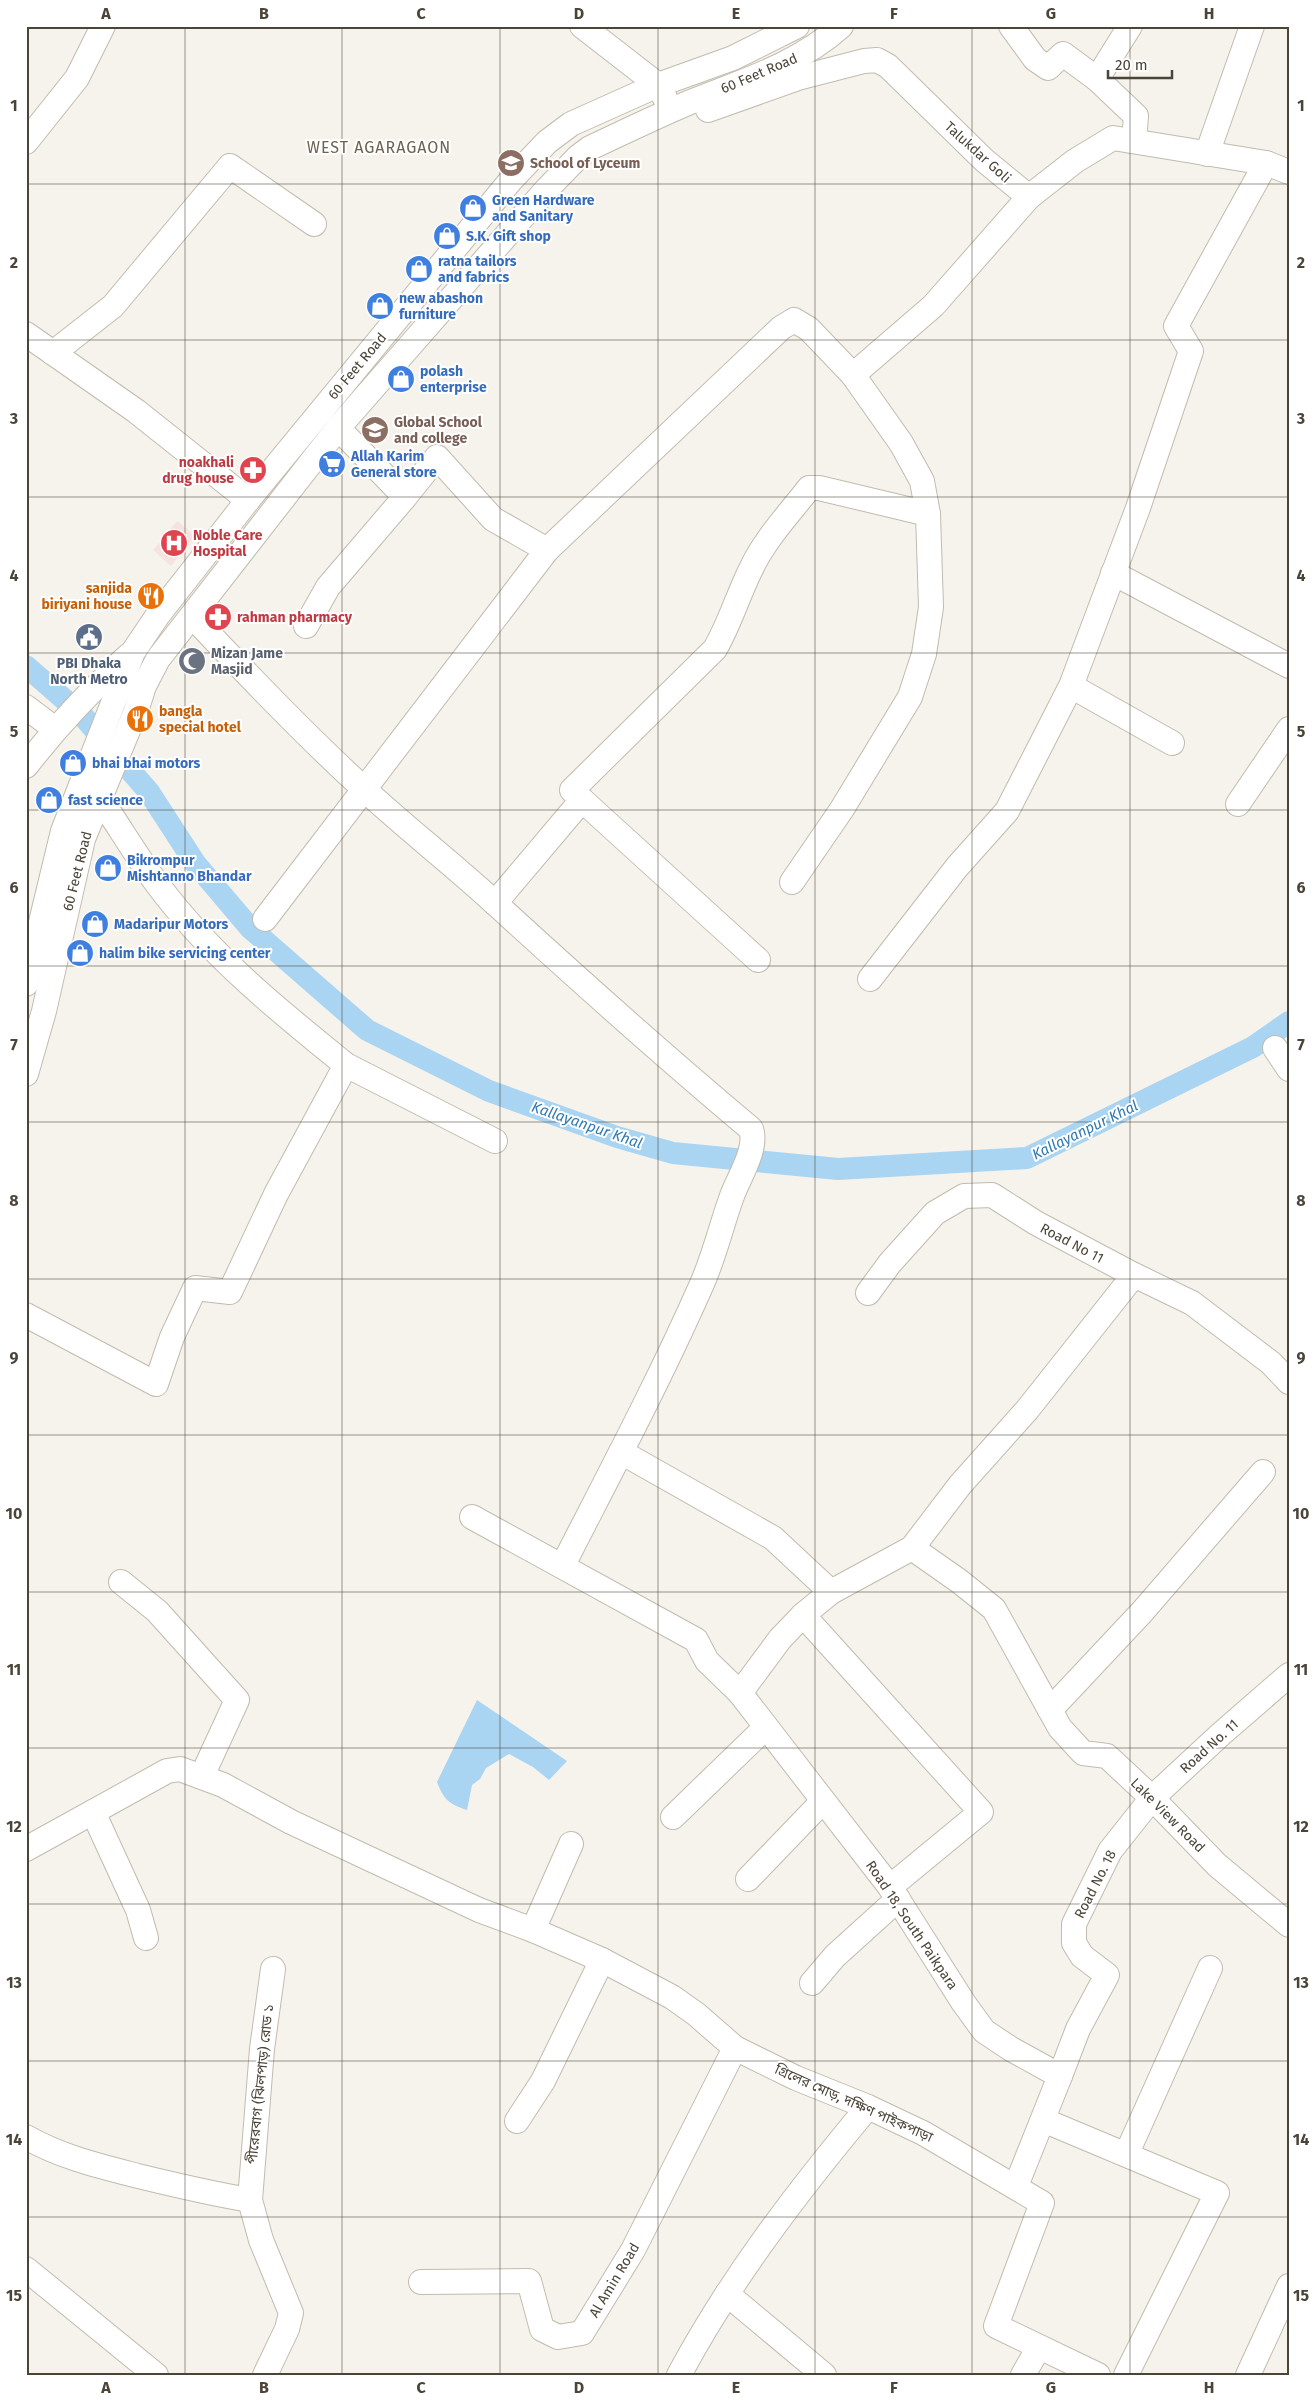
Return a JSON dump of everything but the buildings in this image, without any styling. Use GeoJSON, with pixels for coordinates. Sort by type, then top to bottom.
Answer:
{"type":"FeatureCollection","features":[{"type":"Feature","properties":{"kind":"street"},"geometry":{"type":"LineString","coordinates":[[26,142],[76,78],[103,26]]}},
{"type":"Feature","properties":{"kind":"street"},"geometry":{"type":"LineString","coordinates":[[582,26],[658,86],[672,110]]}},
{"type":"Feature","properties":{"kind":"street","name":"60 Feet Road"},"geometry":{"type":"LineString","coordinates":[[26,1074],[44,1011],[113,704],[133,652],[158,615],[248,500],[511,180],[547,142],[571,124],[658,86],[734,58],[797,26]]}},
{"type":"Feature","properties":{"kind":"street","name":"60 Feet Road"},"geometry":{"type":"LineString","coordinates":[[26,984],[63,831],[97,781],[136,711],[144,686],[158,659],[338,428],[547,188],[578,157],[590,148],[672,110],[785,64],[820,44],[841,26]]}},
{"type":"Feature","properties":{"kind":"street"},"geometry":{"type":"LineString","coordinates":[[1010,26],[1035,59],[1048,68],[1063,54],[1097,80],[1136,116],[1134,141]]}},
{"type":"Feature","properties":{"kind":"street"},"geometry":{"type":"LineString","coordinates":[[1097,80],[1130,26]]}},
{"type":"Feature","properties":{"kind":"street"},"geometry":{"type":"LineString","coordinates":[[1207,154],[1252,26]]}},
{"type":"Feature","properties":{"kind":"street","name":"Talukdar Goli"},"geometry":{"type":"LineString","coordinates":[[672,110],[692,113],[714,108],[798,78],[864,61],[877,60],[888,66],[984,160],[1029,196]]}},
{"type":"Feature","properties":{"kind":"street"},"geometry":{"type":"LineString","coordinates":[[854,375],[933,306],[1029,196],[1075,161],[1113,138],[1266,163],[1289,172]]}},
{"type":"Feature","properties":{"kind":"street"},"geometry":{"type":"LineString","coordinates":[[870,979],[957,867],[1007,811],[1070,686],[1138,508],[1191,351],[1176,326],[1266,163]]}},
{"type":"Feature","properties":{"kind":"street"},"geometry":{"type":"LineString","coordinates":[[53,353],[113,306],[230,166],[314,224]]}},
{"type":"Feature","properties":{"kind":"street"},"geometry":{"type":"LineString","coordinates":[[265,919],[547,550],[781,328],[794,320],[809,329],[854,375],[901,443],[922,481],[928,514],[931,607],[924,654],[910,697],[842,809],[792,882]]}},
{"type":"Feature","properties":{"kind":"street"},"geometry":{"type":"LineString","coordinates":[[26,334],[136,411],[248,500]]}},
{"type":"Feature","properties":{"kind":"street"},"geometry":{"type":"LineString","coordinates":[[338,428],[405,497]]}},
{"type":"Feature","properties":{"kind":"street"},"geometry":{"type":"LineString","coordinates":[[306,626],[328,587],[437,457],[493,519],[547,550]]}},
{"type":"Feature","properties":{"kind":"street"},"geometry":{"type":"LineString","coordinates":[[758,960],[572,790],[715,649],[726,630],[751,567],[783,519],[809,488],[819,488],[928,514]]}},
{"type":"Feature","properties":{"kind":"street"},"geometry":{"type":"LineString","coordinates":[[1113,573],[1289,666]]}},
{"type":"Feature","properties":{"kind":"street"},"geometry":{"type":"LineString","coordinates":[[192,616],[274,702],[364,790],[495,903],[565,969],[750,1129],[754,1146],[738,1180],[702,1284],[621,1452],[563,1565]]}},
{"type":"Feature","properties":{"kind":"street"},"geometry":{"type":"LineString","coordinates":[[26,766],[57,727],[89,693],[133,652]]}},
{"type":"Feature","properties":{"kind":"street"},"geometry":{"type":"LineString","coordinates":[[1070,686],[1172,743]]}},
{"type":"Feature","properties":{"kind":"street"},"geometry":{"type":"LineString","coordinates":[[26,707],[57,727]]}},
{"type":"Feature","properties":{"kind":"street"},"geometry":{"type":"LineString","coordinates":[[1238,804],[1289,729]]}},
{"type":"Feature","properties":{"kind":"street"},"geometry":{"type":"LineString","coordinates":[[97,781],[158,885],[193,927],[266,999],[346,1066],[495,1141]]}},
{"type":"Feature","properties":{"kind":"street"},"geometry":{"type":"LineString","coordinates":[[495,903],[582,800]]}},
{"type":"Feature","properties":{"kind":"street"},"geometry":{"type":"LineString","coordinates":[[1275,1048],[1289,1069]]}},
{"type":"Feature","properties":{"kind":"street"},"geometry":{"type":"LineString","coordinates":[[26,1315],[80,1346],[156,1384],[172,1337],[195,1288],[230,1292],[276,1194],[346,1066]]}},
{"type":"Feature","properties":{"kind":"street","name":"Road No 11"},"geometry":{"type":"LineString","coordinates":[[868,1293],[890,1263],[935,1213],[964,1196],[992,1195],[1036,1223],[1134,1276],[1192,1303],[1272,1363],[1289,1382]]}},
{"type":"Feature","properties":{"kind":"street"},"geometry":{"type":"LineString","coordinates":[[740,1693],[780,1638],[803,1615],[831,1592],[912,1548],[960,1485],[1027,1410],[1134,1276]]}},
{"type":"Feature","properties":{"kind":"street"},"geometry":{"type":"LineString","coordinates":[[621,1452],[773,1538],[831,1592]]}},
{"type":"Feature","properties":{"kind":"street"},"geometry":{"type":"LineString","coordinates":[[1050,1710],[1142,1612],[1263,1472]]}},
{"type":"Feature","properties":{"kind":"street","name":"Road 18, South Paikpara"},"geometry":{"type":"LineString","coordinates":[[472,1517],[563,1565],[696,1640],[707,1661],[740,1693],[894,1893],[963,2002],[984,2030],[1011,2049],[1060,2076]]}},
{"type":"Feature","properties":{"kind":"street","name":"Lake View Road"},"geometry":{"type":"LineString","coordinates":[[912,1548],[959,1580],[994,1609],[1060,1728],[1083,1753],[1107,1756],[1152,1798],[1217,1865],[1289,1925]]}},
{"type":"Feature","properties":{"kind":"street"},"geometry":{"type":"LineString","coordinates":[[121,1582],[156,1611],[237,1700],[202,1776]]}},
{"type":"Feature","properties":{"kind":"street"},"geometry":{"type":"LineString","coordinates":[[803,1615],[981,1812],[894,1893],[812,1983]]}},
{"type":"Feature","properties":{"kind":"street","name":"Road No. 11"},"geometry":{"type":"LineString","coordinates":[[1152,1798],[1221,1734],[1289,1675]]}},
{"type":"Feature","properties":{"kind":"street"},"geometry":{"type":"LineString","coordinates":[[673,1817],[766,1726]]}},
{"type":"Feature","properties":{"kind":"street","name":"গ্রিলের মোড়, দক্ষিণ পাইকপাড়া"},"geometry":{"type":"LineString","coordinates":[[26,1849],[168,1771],[180,1769],[223,1785],[291,1822],[479,1910],[533,1930],[602,1960],[672,1997],[696,2014],[735,2048],[796,2078],[868,2106],[923,2133],[1042,2203],[996,2326],[1039,2347]]}},
{"type":"Feature","properties":{"kind":"street","name":"Road No. 18"},"geometry":{"type":"LineString","coordinates":[[1060,2076],[1078,2030],[1108,1975],[1082,1956],[1074,1943],[1074,1924],[1110,1851],[1152,1798]]}},
{"type":"Feature","properties":{"kind":"street"},"geometry":{"type":"LineString","coordinates":[[748,1880],[823,1801]]}},
{"type":"Feature","properties":{"kind":"street"},"geometry":{"type":"LineString","coordinates":[[94,1812],[138,1910],[146,1938]]}},
{"type":"Feature","properties":{"kind":"street"},"geometry":{"type":"LineString","coordinates":[[533,1930],[571,1844]]}},
{"type":"Feature","properties":{"kind":"street"},"geometry":{"type":"LineString","coordinates":[[517,2120],[543,2081],[602,1960]]}},
{"type":"Feature","properties":{"kind":"street"},"geometry":{"type":"LineString","coordinates":[[1127,2153],[1210,1968]]}},
{"type":"Feature","properties":{"kind":"street","name":"পীরেরবাগ (ঝিলপাড়) রোড ১"},"geometry":{"type":"LineString","coordinates":[[265,2375],[288,2329],[291,2313],[261,2240],[250,2200],[262,2050],[273,1969]]}},
{"type":"Feature","properties":{"kind":"street","name":"Al Amin Road"},"geometry":{"type":"LineString","coordinates":[[421,2282],[528,2281],[542,2329],[558,2337],[582,2333],[633,2250],[735,2048]]}},
{"type":"Feature","properties":{"kind":"street"},"geometry":{"type":"LineString","coordinates":[[1016,2186],[1060,2076]]}},
{"type":"Feature","properties":{"kind":"street"},"geometry":{"type":"LineString","coordinates":[[679,2375],[727,2294],[790,2202],[868,2106]]}},
{"type":"Feature","properties":{"kind":"street"},"geometry":{"type":"LineString","coordinates":[[1043,2120],[1127,2153],[1217,2192],[1126,2375]]}},
{"type":"Feature","properties":{"kind":"street"},"geometry":{"type":"LineString","coordinates":[[26,2137],[46,2148],[80,2161],[203,2192],[250,2200]]}},
{"type":"Feature","properties":{"kind":"street"},"geometry":{"type":"LineString","coordinates":[[26,2269],[156,2375]]}},
{"type":"Feature","properties":{"kind":"street"},"geometry":{"type":"LineString","coordinates":[[1248,2375],[1289,2286]]}},
{"type":"Feature","properties":{"kind":"street"},"geometry":{"type":"LineString","coordinates":[[727,2294],[824,2375]]}},
{"type":"Feature","properties":{"kind":"street"},"geometry":{"type":"LineString","coordinates":[[1023,2375],[1039,2347],[1098,2375]]}},
{"type":"Feature","properties":{"kind":"shaded area","name":"Noble Care Hospital"},"geometry":{"type":"Polygon","coordinates":[[[177,521],[195,536],[171,566],[153,550],[177,521]]]}},
{"type":"Feature","properties":{"kind":"water"},"geometry":{"type":"Polygon","coordinates":[[[477,1700],[567,1761],[549,1780],[533,1767],[509,1754],[486,1768],[480,1779],[472,1785],[467,1810],[456,1806],[448,1800],[437,1782],[477,1700]]]}},
{"type":"Feature","properties":{"kind":"waterway","name":"Kallayanpur Khal"},"geometry":{"type":"LineString","coordinates":[[26,666],[81,714],[149,792],[195,863],[250,928],[367,1030],[489,1091],[617,1137],[673,1153],[838,1169],[1027,1158],[1253,1047],[1289,1022]]}},
{"type":"Feature","properties":{"kind":"place","name":"School of Lyceum"},"geometry":{"type":"Point","coordinates":[511,163]}},
{"type":"Feature","properties":{"kind":"place","name":"Green Hardware and Sanitary"},"geometry":{"type":"Point","coordinates":[473,208]}},
{"type":"Feature","properties":{"kind":"place","name":"S.K. Gift shop"},"geometry":{"type":"Point","coordinates":[447,236]}},
{"type":"Feature","properties":{"kind":"place","name":"ratna tailors and fabrics"},"geometry":{"type":"Point","coordinates":[419,269]}},
{"type":"Feature","properties":{"kind":"place","name":"new abashon furniture"},"geometry":{"type":"Point","coordinates":[380,306]}},
{"type":"Feature","properties":{"kind":"place","name":"polash enterprise"},"geometry":{"type":"Point","coordinates":[401,379]}},
{"type":"Feature","properties":{"kind":"place","name":"Global School and college"},"geometry":{"type":"Point","coordinates":[375,430]}},
{"type":"Feature","properties":{"kind":"place","name":"Allah Karim General store"},"geometry":{"type":"Point","coordinates":[332,464]}},
{"type":"Feature","properties":{"kind":"place","name":"noakhali drug house"},"geometry":{"type":"Point","coordinates":[253,470]}},
{"type":"Feature","properties":{"kind":"place","name":"Noble Care Hospital"},"geometry":{"type":"Point","coordinates":[174,543]}},
{"type":"Feature","properties":{"kind":"place","name":"sanjida biriyani house"},"geometry":{"type":"Point","coordinates":[151,596]}},
{"type":"Feature","properties":{"kind":"place","name":"rahman pharmacy"},"geometry":{"type":"Point","coordinates":[218,617]}},
{"type":"Feature","properties":{"kind":"place","name":"PBI Dhaka North Metro"},"geometry":{"type":"Point","coordinates":[89,637]}},
{"type":"Feature","properties":{"kind":"place","name":"Mizan Jame Masjid"},"geometry":{"type":"Point","coordinates":[192,661]}},
{"type":"Feature","properties":{"kind":"place","name":"bangla special hotel"},"geometry":{"type":"Point","coordinates":[140,719]}},
{"type":"Feature","properties":{"kind":"place","name":"bhai bhai motors"},"geometry":{"type":"Point","coordinates":[73,763]}},
{"type":"Feature","properties":{"kind":"place","name":"fast science"},"geometry":{"type":"Point","coordinates":[49,800]}},
{"type":"Feature","properties":{"kind":"place","name":"Bikrompur Mishtanno Bhandar"},"geometry":{"type":"Point","coordinates":[108,868]}},
{"type":"Feature","properties":{"kind":"place","name":"Madaripur Motors"},"geometry":{"type":"Point","coordinates":[95,924]}},
{"type":"Feature","properties":{"kind":"place","name":"halim bike servicing center"},"geometry":{"type":"Point","coordinates":[80,953]}},
{"type":"Feature","properties":{"kind":"district","name":"WEST AGARAGAON"},"geometry":{"type":"Point","coordinates":[379,147]}}]}
